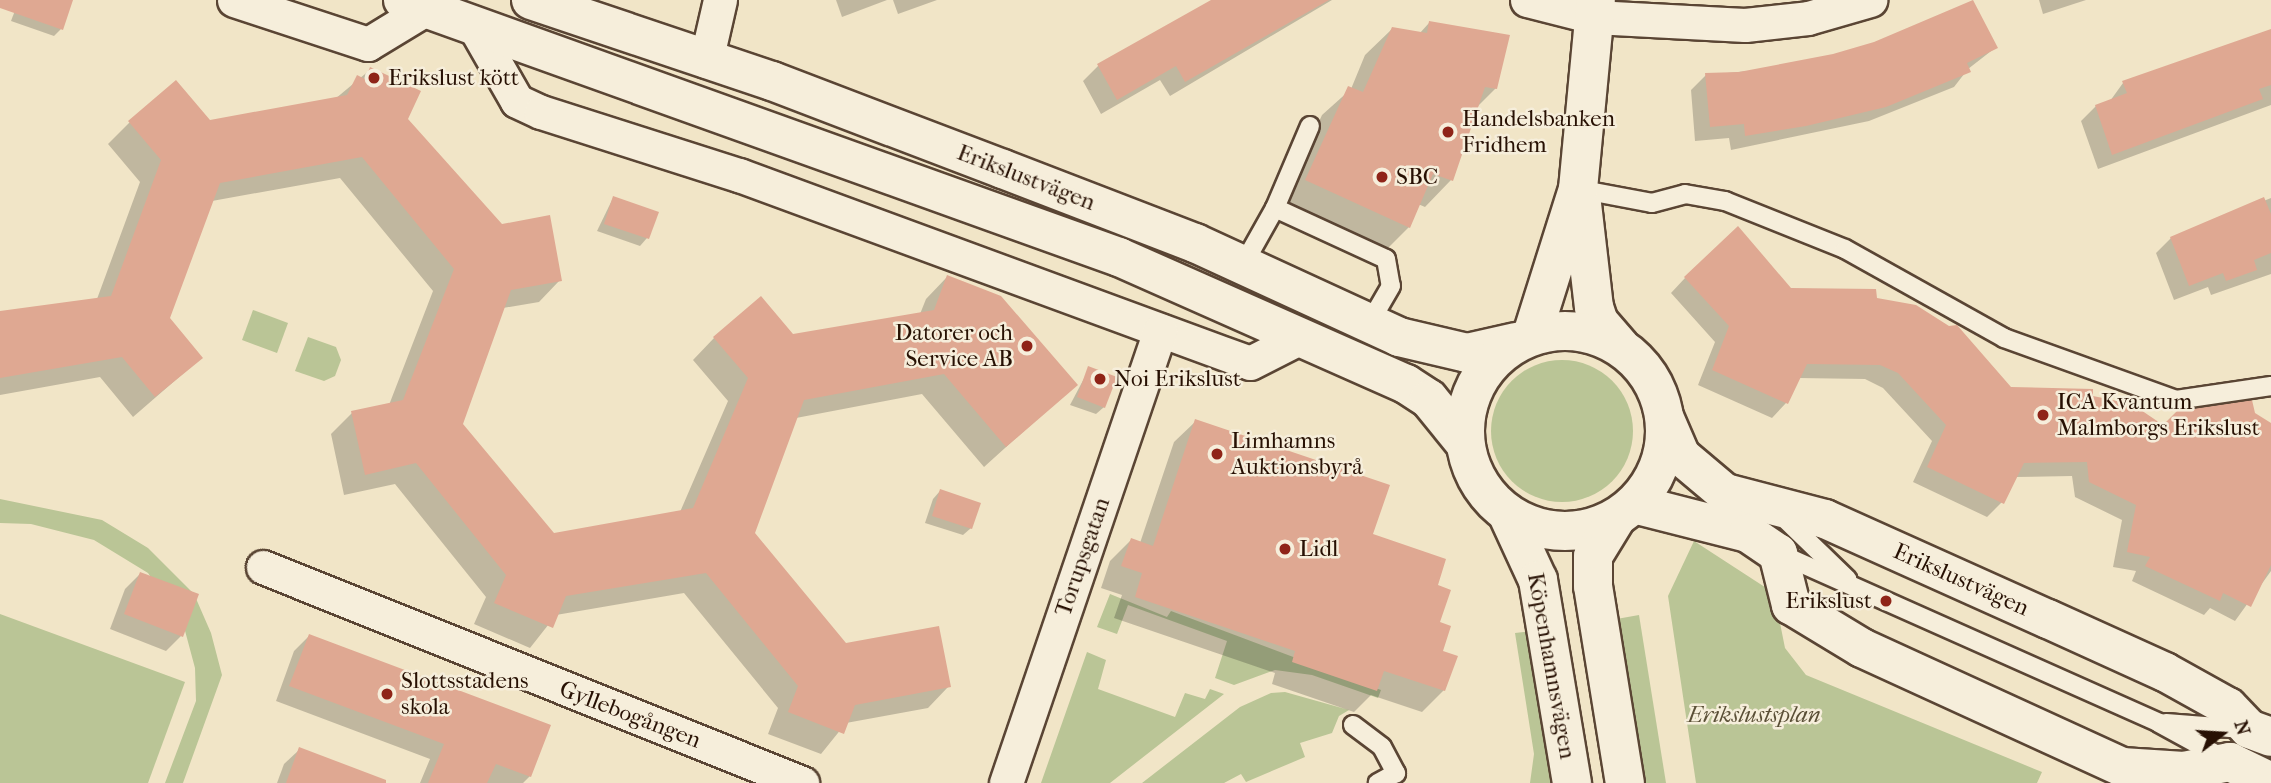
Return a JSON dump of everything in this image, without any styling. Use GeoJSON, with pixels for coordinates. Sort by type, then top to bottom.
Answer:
{"type":"FeatureCollection","features":[{"type":"Feature","properties":{"kind":"street","name":"Erikslustvägen"},"geometry":{"type":"LineString","coordinates":[[234,0],[368,44],[415,4],[1107,252],[1303,336],[1423,394],[1464,442]]}},
{"type":"Feature","properties":{"kind":"street","name":"Erikslustvägen"},"geometry":{"type":"LineString","coordinates":[[531,0],[887,125],[1243,265],[1399,337],[1455,351],[1524,339]]}},
{"type":"Feature","properties":{"kind":"street"},"geometry":{"type":"LineString","coordinates":[[706,61],[720,0]]}},
{"type":"Feature","properties":{"kind":"street"},"geometry":{"type":"LineString","coordinates":[[1527,0],[1745,25],[1808,18],[1870,0]]}},
{"type":"Feature","properties":{"kind":"street"},"geometry":{"type":"LineString","coordinates":[[1524,339],[1578,188],[1595,9]]}},
{"type":"Feature","properties":{"kind":"street"},"geometry":{"type":"LineString","coordinates":[[474,26],[517,101],[541,112],[752,180],[1250,363],[1303,336]]}},
{"type":"Feature","properties":{"kind":"street"},"geometry":{"type":"LineString","coordinates":[[1578,188],[1587,225],[1586,267],[1599,322],[1651,378],[1665,419],[1664,450],[1653,480],[1624,512],[1593,556],[1593,586],[1625,783]]}},
{"type":"Feature","properties":{"kind":"street"},"geometry":{"type":"LineString","coordinates":[[1524,339],[1562,330],[1582,332],[1620,346]]}},
{"type":"Feature","properties":{"kind":"street","name":"Torupsgatan"},"geometry":{"type":"LineString","coordinates":[[1006,783],[1160,331]]}},
{"type":"Feature","properties":{"kind":"street","name":"Köpenhamnsvägen"},"geometry":{"type":"LineString","coordinates":[[1524,339],[1491,362],[1473,390],[1464,442],[1475,477],[1507,513],[1538,580],[1573,783]]}},
{"type":"Feature","properties":{"kind":"street","name":"Erikslustvägen"},"geometry":{"type":"LineString","coordinates":[[1665,419],[1681,456],[1725,493],[1825,519],[2165,672],[2228,707],[2260,733]]}},
{"type":"Feature","properties":{"kind":"street"},"geometry":{"type":"LineString","coordinates":[[1624,512],[1748,533],[1778,553],[1791,605],[1862,648],[2122,767],[2184,771],[2230,762],[2271,782]]}},
{"type":"Feature","properties":{"kind":"street","name":"Köpenhamnsvägen"},"geometry":{"type":"LineString","coordinates":[[1507,513],[1538,528],[1572,531],[1624,512]]}},
{"type":"Feature","properties":{"kind":"street","name":"Gyllebogången"},"geometry":{"type":"LineString","coordinates":[[263,567],[802,783]]}},
{"type":"Feature","properties":{"kind":"lane"},"geometry":{"type":"LineString","coordinates":[[1243,265],[1275,208],[1310,126]]}},
{"type":"Feature","properties":{"kind":"lane"},"geometry":{"type":"LineString","coordinates":[[1578,188],[1652,203],[1685,194],[1724,201],[1845,249],[2004,338],[2176,400],[2271,386]]}},
{"type":"Feature","properties":{"kind":"lane"},"geometry":{"type":"LineString","coordinates":[[1275,208],[1386,260],[1391,286],[1369,324]]}},
{"type":"Feature","properties":{"kind":"lane"},"geometry":{"type":"LineString","coordinates":[[1772,506],[1857,589]]}},
{"type":"Feature","properties":{"kind":"lane"},"geometry":{"type":"LineString","coordinates":[[1778,553],[2159,723],[2230,762]]}},
{"type":"Feature","properties":{"kind":"lane"},"geometry":{"type":"LineString","coordinates":[[2159,723],[2260,733]]}},
{"type":"Feature","properties":{"kind":"lane"},"geometry":{"type":"LineString","coordinates":[[1353,725],[1382,747],[1396,773],[1378,783]]}},
{"type":"Feature","properties":{"kind":"green space"},"geometry":{"type":"Polygon","coordinates":[[[253,310],[288,323],[277,353],[242,340],[253,310]]]}},
{"type":"Feature","properties":{"kind":"green space"},"geometry":{"type":"Polygon","coordinates":[[[308,337],[336,347],[341,360],[335,376],[324,381],[295,371],[308,337]]]}},
{"type":"Feature","properties":{"kind":"green space"},"geometry":{"type":"Polygon","coordinates":[[[1562,360],[1589,366],[1612,381],[1627,404],[1633,431],[1627,458],[1612,481],[1589,496],[1562,502],[1535,496],[1512,481],[1497,458],[1491,431],[1497,404],[1512,381],[1535,366],[1562,360]]]}},
{"type":"Feature","properties":{"kind":"green space"},"geometry":{"type":"Polygon","coordinates":[[[0,499],[102,520],[148,548],[194,594],[211,633],[222,675],[183,783],[165,783],[196,701],[195,668],[184,627],[148,573],[94,540],[31,524],[0,523],[0,499]]]}},
{"type":"Feature","properties":{"kind":"green space","name":"Erikslustsplan"},"geometry":{"type":"Polygon","coordinates":[[[1694,541],[1774,593],[1785,648],[1806,675],[2042,772],[2037,783],[1696,783],[1668,596],[1694,541]]]}},
{"type":"Feature","properties":{"kind":"green space"},"geometry":{"type":"Polygon","coordinates":[[[1110,594],[1167,617],[1171,611],[1381,690],[1378,698],[1312,675],[1275,670],[1234,685],[1215,678],[1227,641],[1128,605],[1117,634],[1097,627],[1110,594]]]}},
{"type":"Feature","properties":{"kind":"green space"},"geometry":{"type":"Polygon","coordinates":[[[0,614],[185,682],[148,783],[0,783],[0,614]]]}},
{"type":"Feature","properties":{"kind":"green space"},"geometry":{"type":"Polygon","coordinates":[[[1639,615],[1666,783],[1638,783],[1611,620],[1639,615]]]}},
{"type":"Feature","properties":{"kind":"green space"},"geometry":{"type":"Polygon","coordinates":[[[1534,631],[1555,783],[1530,783],[1534,754],[1515,633],[1534,631]]]}},
{"type":"Feature","properties":{"kind":"green space"},"geometry":{"type":"Polygon","coordinates":[[[1087,652],[1106,660],[1098,689],[1175,717],[1185,693],[1205,699],[1210,689],[1224,694],[1110,783],[1041,783],[1087,652]]]}},
{"type":"Feature","properties":{"kind":"green space"},"geometry":{"type":"Polygon","coordinates":[[[1285,692],[1349,710],[1339,716],[1332,733],[1300,743],[1305,757],[1246,782],[1241,774],[1224,783],[1142,783],[1240,707],[1271,693],[1285,692]]]}},
{"type":"Feature","properties":{"kind":"building"},"geometry":{"type":"Polygon","coordinates":[[[0,0],[73,0],[63,30],[0,8],[0,0]]]}},
{"type":"Feature","properties":{"kind":"building"},"geometry":{"type":"Polygon","coordinates":[[[1211,0],[1329,0],[1185,82],[1176,66],[1117,100],[1097,64],[1211,0]]]}},
{"type":"Feature","properties":{"kind":"building"},"geometry":{"type":"Polygon","coordinates":[[[1973,0],[1998,48],[1967,63],[1971,72],[1886,107],[1806,126],[1745,136],[1744,124],[1710,127],[1705,73],[1739,72],[1833,54],[1874,42],[1973,0]]]}},
{"type":"Feature","properties":{"kind":"building"},"geometry":{"type":"Polygon","coordinates":[[[1429,21],[1510,35],[1497,89],[1485,87],[1453,181],[1433,174],[1410,228],[1305,180],[1348,86],[1363,92],[1392,27],[1427,33],[1429,21]]]}},
{"type":"Feature","properties":{"kind":"building"},"geometry":{"type":"Polygon","coordinates":[[[2271,29],[2271,85],[2259,89],[2263,99],[2112,155],[2095,105],[2127,93],[2122,81],[2271,29]]]}},
{"type":"Feature","properties":{"kind":"building"},"geometry":{"type":"Polygon","coordinates":[[[370,67],[421,91],[408,119],[502,224],[550,215],[562,281],[511,290],[463,424],[554,533],[693,508],[748,378],[713,337],[761,296],[793,334],[934,310],[947,275],[1001,296],[1078,385],[1006,447],[944,374],[804,400],[755,533],[846,643],[939,626],[951,687],[855,705],[844,734],[788,712],[798,686],[706,573],[566,596],[553,628],[494,603],[506,575],[416,463],[365,475],[351,411],[403,400],[454,269],[362,157],[220,183],[170,318],[203,358],[155,397],[122,357],[0,378],[0,311],[111,296],[161,160],[128,121],[176,80],[210,120],[347,95],[357,75],[365,79],[370,67]]]}},
{"type":"Feature","properties":{"kind":"building"},"geometry":{"type":"Polygon","coordinates":[[[613,196],[659,212],[649,239],[604,224],[613,196]]]}},
{"type":"Feature","properties":{"kind":"building"},"geometry":{"type":"Polygon","coordinates":[[[2264,197],[2271,214],[2271,253],[2254,260],[2257,270],[2226,281],[2223,273],[2189,286],[2170,237],[2264,197]]]}},
{"type":"Feature","properties":{"kind":"building","name":"ICA Kvantum Malmborgs Erikslust"},"geometry":{"type":"Polygon","coordinates":[[[1738,226],[1791,288],[1876,289],[1877,298],[1916,305],[1949,326],[1957,325],[2011,387],[2093,389],[2093,396],[2132,404],[2163,425],[2177,411],[2252,400],[2255,413],[2271,423],[2271,565],[2251,607],[2223,593],[2220,601],[2145,566],[2150,557],[2127,552],[2136,505],[2089,482],[2087,462],[2024,463],[2004,504],[1927,467],[1946,425],[1898,373],[1880,365],[1807,364],[1788,404],[1712,370],[1729,326],[1684,277],[1738,226]]]}},
{"type":"Feature","properties":{"kind":"building"},"geometry":{"type":"Polygon","coordinates":[[[1088,366],[1117,377],[1105,408],[1077,397],[1088,366]]]}},
{"type":"Feature","properties":{"kind":"building"},"geometry":{"type":"Polygon","coordinates":[[[1195,419],[1390,485],[1373,534],[1446,559],[1438,585],[1451,590],[1440,622],[1451,626],[1443,651],[1458,656],[1445,691],[1384,671],[1377,691],[1292,662],[1295,651],[1135,597],[1142,573],[1121,566],[1131,538],[1153,546],[1195,419]]]}},
{"type":"Feature","properties":{"kind":"building"},"geometry":{"type":"Polygon","coordinates":[[[940,489],[981,503],[972,529],[932,516],[940,489]]]}},
{"type":"Feature","properties":{"kind":"building"},"geometry":{"type":"Polygon","coordinates":[[[140,572],[199,594],[183,637],[124,614],[140,572]]]}},
{"type":"Feature","properties":{"kind":"building"},"geometry":{"type":"Polygon","coordinates":[[[309,634],[551,725],[531,777],[496,764],[487,783],[428,783],[444,744],[289,686],[309,634]]]}},
{"type":"Feature","properties":{"kind":"building"},"geometry":{"type":"Polygon","coordinates":[[[299,747],[386,780],[386,783],[286,783],[299,747]]]}},
{"type":"Feature","properties":{"kind":"place","name":"Erikslust kött"},"geometry":{"type":"Point","coordinates":[374,78]}},
{"type":"Feature","properties":{"kind":"place","name":"Handelsbanken Fridhem"},"geometry":{"type":"Point","coordinates":[1448,132]}},
{"type":"Feature","properties":{"kind":"place","name":"SBC"},"geometry":{"type":"Point","coordinates":[1382,177]}},
{"type":"Feature","properties":{"kind":"place","name":"Datorer och Service AB"},"geometry":{"type":"Point","coordinates":[1027,346]}},
{"type":"Feature","properties":{"kind":"place","name":"Noi Erikslust"},"geometry":{"type":"Point","coordinates":[1100,379]}},
{"type":"Feature","properties":{"kind":"place","name":"ICA Kvantum Malmborgs Erikslust"},"geometry":{"type":"Point","coordinates":[2043,415]}},
{"type":"Feature","properties":{"kind":"place","name":"Limhamns Auktionsbyrå"},"geometry":{"type":"Point","coordinates":[1217,454]}},
{"type":"Feature","properties":{"kind":"place","name":"Lidl"},"geometry":{"type":"Point","coordinates":[1285,549]}},
{"type":"Feature","properties":{"kind":"place","name":"Erikslust"},"geometry":{"type":"Point","coordinates":[1886,601]}},
{"type":"Feature","properties":{"kind":"place","name":"Slottsstadens skola"},"geometry":{"type":"Point","coordinates":[387,694]}}]}
